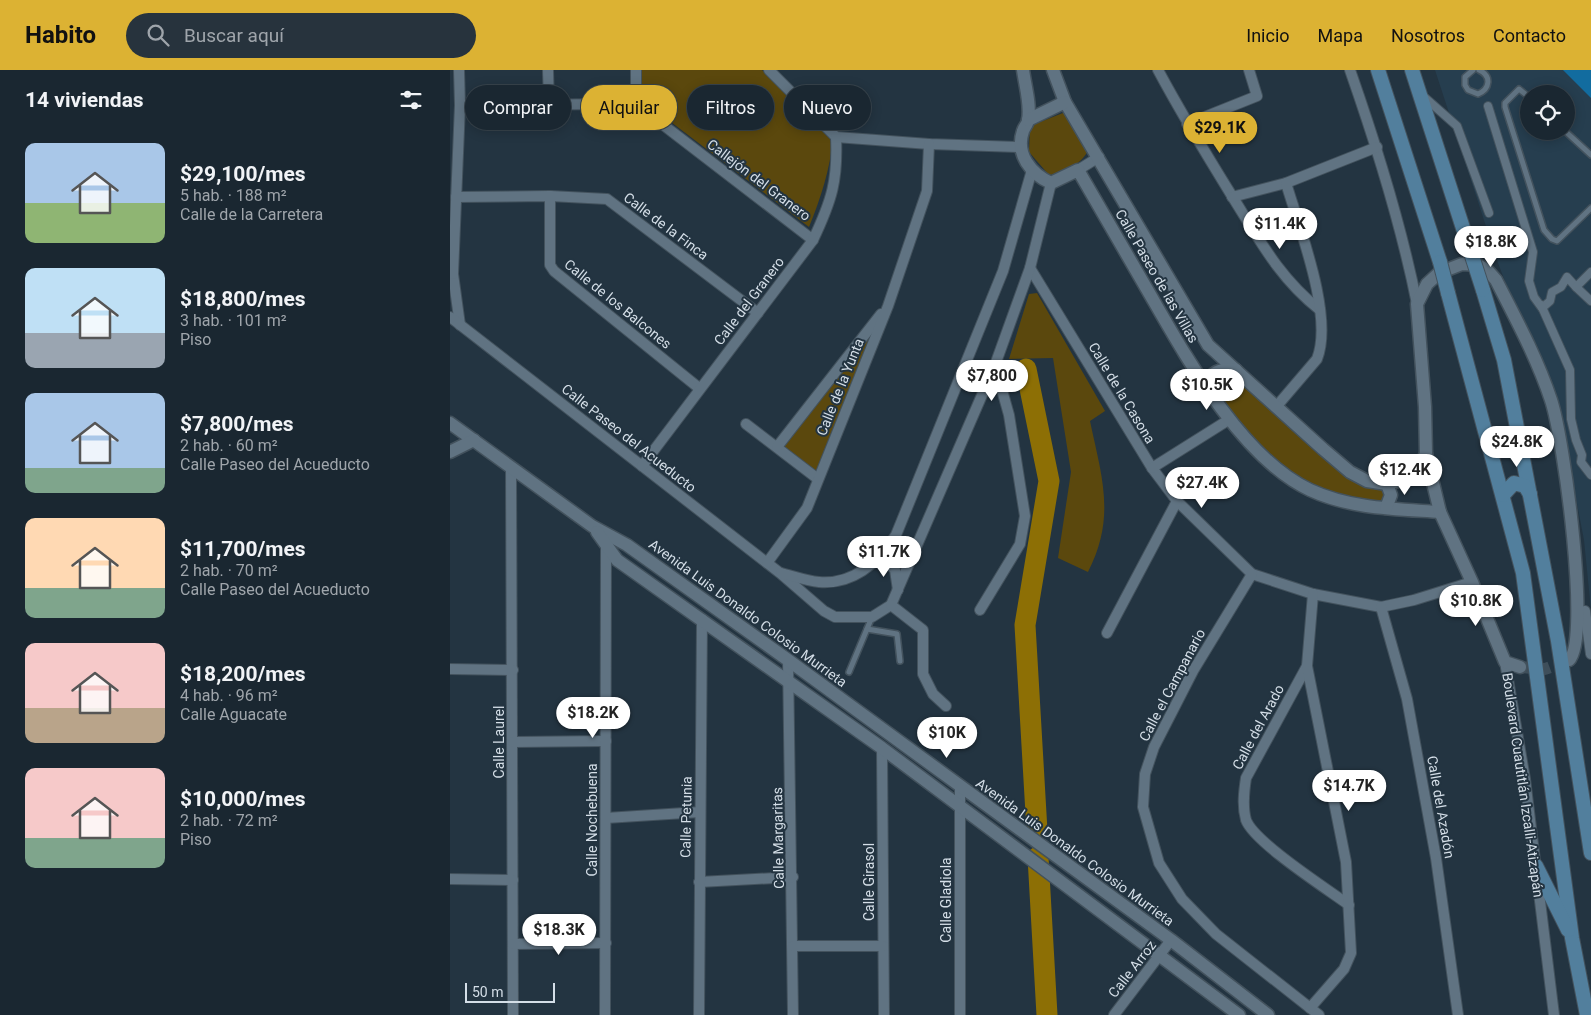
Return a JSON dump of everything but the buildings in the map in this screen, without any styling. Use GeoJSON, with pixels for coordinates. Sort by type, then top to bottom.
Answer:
{"type":"FeatureCollection","features":[{"type":"Feature","properties":{"kind":"main road","name":"Boulevard Cuautitlán Izcalli-Atizapán"},"geometry":{"type":"LineString","coordinates":[[1378,70],[1440,262],[1523,573],[1572,938],[1586,1015]]}},
{"type":"Feature","properties":{"kind":"main road"},"geometry":{"type":"LineString","coordinates":[[1412,70],[1504,360],[1558,641],[1591,853]]}},
{"type":"Feature","properties":{"kind":"main road"},"geometry":{"type":"LineString","coordinates":[[1503,495],[1514,483],[1520,483],[1525,486],[1530,495]]}},
{"type":"Feature","properties":{"kind":"main road"},"geometry":{"type":"LineString","coordinates":[[1536,866],[1572,938]]}},
{"type":"Feature","properties":{"kind":"street"},"geometry":{"type":"LineString","coordinates":[[459,70],[460,105],[452,273],[460,325]]}},
{"type":"Feature","properties":{"kind":"street"},"geometry":{"type":"LineString","coordinates":[[548,70],[548,85]]}},
{"type":"Feature","properties":{"kind":"street"},"geometry":{"type":"LineString","coordinates":[[636,70],[636,85]]}},
{"type":"Feature","properties":{"kind":"street"},"geometry":{"type":"LineString","coordinates":[[769,70],[836,136],[929,144],[1021,147]]}},
{"type":"Feature","properties":{"kind":"street"},"geometry":{"type":"LineString","coordinates":[[1023,70],[1028,120],[1023,132],[1021,147],[1024,159],[1032,170],[1041,178],[1051,183]]}},
{"type":"Feature","properties":{"kind":"street","name":"Calle Paseo de las Villas"},"geometry":{"type":"LineString","coordinates":[[1053,70],[1065,102],[1208,345],[1350,472],[1367,481],[1387,484]]}},
{"type":"Feature","properties":{"kind":"street"},"geometry":{"type":"LineString","coordinates":[[1158,70],[1187,124],[1272,262],[1290,284],[1320,310]]}},
{"type":"Feature","properties":{"kind":"street"},"geometry":{"type":"LineString","coordinates":[[1187,124],[1257,96],[1249,70]]}},
{"type":"Feature","properties":{"kind":"street","name":"Boulevard Cuautitlán Izcalli-Atizapán"},"geometry":{"type":"LineString","coordinates":[[1350,70],[1377,147],[1406,250],[1417,304],[1425,406],[1426,454],[1440,512],[1472,582],[1505,662],[1525,778],[1554,1015]]}},
{"type":"Feature","properties":{"kind":"street"},"geometry":{"type":"LineString","coordinates":[[1421,95],[1457,126],[1489,214]]}},
{"type":"Feature","properties":{"kind":"street"},"geometry":{"type":"LineString","coordinates":[[1028,120],[1065,102]]}},
{"type":"Feature","properties":{"kind":"street"},"geometry":{"type":"LineString","coordinates":[[460,105],[465,105]]}},
{"type":"Feature","properties":{"kind":"street"},"geometry":{"type":"LineString","coordinates":[[1488,106],[1533,252],[1529,281],[1534,297],[1541,305],[1570,370],[1571,419],[1582,455],[1581,462],[1591,475]]}},
{"type":"Feature","properties":{"kind":"street","name":"Callejón del Granero"},"geometry":{"type":"LineString","coordinates":[[670,130],[813,240]]}},
{"type":"Feature","properties":{"kind":"street","name":"Calle del Granero"},"geometry":{"type":"LineString","coordinates":[[642,466],[699,388],[813,240],[827,211],[836,183],[836,136]]}},
{"type":"Feature","properties":{"kind":"street","name":"Calle de la Yunta"},"geometry":{"type":"LineString","coordinates":[[767,563],[807,508],[888,306],[928,191],[929,144]]}},
{"type":"Feature","properties":{"kind":"street"},"geometry":{"type":"LineString","coordinates":[[1232,197],[1286,183],[1377,147]]}},
{"type":"Feature","properties":{"kind":"street"},"geometry":{"type":"LineString","coordinates":[[1051,183],[1099,157]]}},
{"type":"Feature","properties":{"kind":"street","name":"Calle Paseo del Acueducto"},"geometry":{"type":"LineString","coordinates":[[780,573],[819,582],[839,580],[856,575],[882,556],[896,535],[1003,271],[1032,170]]}},
{"type":"Feature","properties":{"kind":"street","name":"Calle Paseo de las Villas"},"geometry":{"type":"LineString","coordinates":[[1078,170],[1188,360],[1230,420],[1268,461],[1309,490],[1347,504],[1440,512]]}},
{"type":"Feature","properties":{"kind":"street"},"geometry":{"type":"LineString","coordinates":[[872,617],[891,605],[898,592],[914,549],[995,365],[1030,268],[1051,183]]}},
{"type":"Feature","properties":{"kind":"street"},"geometry":{"type":"LineString","coordinates":[[1276,407],[1317,359],[1321,349],[1320,310],[1312,271],[1286,183]]}},
{"type":"Feature","properties":{"kind":"street","name":"Calle de la Finca"},"geometry":{"type":"LineString","coordinates":[[456,197],[550,196],[607,199],[758,313]]}},
{"type":"Feature","properties":{"kind":"street","name":"Calle de los Balcones"},"geometry":{"type":"LineString","coordinates":[[550,196],[550,265],[554,271],[699,388]]}},
{"type":"Feature","properties":{"kind":"street"},"geometry":{"type":"LineString","coordinates":[[1417,304],[1427,284],[1439,273],[1462,264],[1478,266],[1488,271],[1496,280],[1531,349],[1551,402],[1583,543],[1587,584],[1584,633],[1578,653],[1569,660]]}},
{"type":"Feature","properties":{"kind":"street","name":"Calle de la Casona"},"geometry":{"type":"LineString","coordinates":[[1030,268],[1152,468],[1177,501],[1252,574],[1313,594],[1381,607],[1414,600],[1472,582]]}},
{"type":"Feature","properties":{"kind":"street"},"geometry":{"type":"LineString","coordinates":[[1576,287],[1591,272]]}},
{"type":"Feature","properties":{"kind":"street"},"geometry":{"type":"LineString","coordinates":[[1541,305],[1542,308],[1549,303],[1552,292],[1561,287],[1567,277],[1591,301]]}},
{"type":"Feature","properties":{"kind":"street","name":"Calle de la Yunta"},"geometry":{"type":"LineString","coordinates":[[777,447],[888,306]]}},
{"type":"Feature","properties":{"kind":"street","name":"Calle Paseo del Acueducto"},"geometry":{"type":"LineString","coordinates":[[450,317],[780,573],[824,611],[836,617],[872,617]]}},
{"type":"Feature","properties":{"kind":"street"},"geometry":{"type":"LineString","coordinates":[[980,610],[1020,544],[1025,516],[1009,415],[995,365]]}},
{"type":"Feature","properties":{"kind":"street"},"geometry":{"type":"LineString","coordinates":[[1207,387],[1210,377],[1218,370],[1236,370]]}},
{"type":"Feature","properties":{"kind":"street"},"geometry":{"type":"LineString","coordinates":[[1152,468],[1230,420]]}},
{"type":"Feature","properties":{"kind":"street","name":"Avenida Luis Donaldo Colosio Murrieta"},"geometry":{"type":"LineString","coordinates":[[450,423],[592,526],[606,539],[617,560],[882,748],[1160,955],[1236,1014]]}},
{"type":"Feature","properties":{"kind":"street"},"geometry":{"type":"LineString","coordinates":[[746,424],[818,479]]}},
{"type":"Feature","properties":{"kind":"street"},"geometry":{"type":"LineString","coordinates":[[450,452],[474,440]]}},
{"type":"Feature","properties":{"kind":"street"},"geometry":{"type":"LineString","coordinates":[[1386,508],[1392,495],[1387,484],[1403,480],[1416,471],[1426,454]]}},
{"type":"Feature","properties":{"kind":"street","name":"Calle Laurel"},"geometry":{"type":"LineString","coordinates":[[511,468],[513,1015]]}},
{"type":"Feature","properties":{"kind":"street"},"geometry":{"type":"LineString","coordinates":[[1107,633],[1177,501]]}},
{"type":"Feature","properties":{"kind":"street","name":"Avenida Luis Donaldo Colosio Murrieta"},"geometry":{"type":"LineString","coordinates":[[606,539],[627,545],[788,660],[1171,940],[1268,1015]]}},
{"type":"Feature","properties":{"kind":"street","name":"Calle Nochebuena"},"geometry":{"type":"LineString","coordinates":[[606,539],[606,1015]]}},
{"type":"Feature","properties":{"kind":"street"},"geometry":{"type":"LineString","coordinates":[[882,556],[894,570],[898,592]]}},
{"type":"Feature","properties":{"kind":"street","name":"Calle el Campanario"},"geometry":{"type":"LineString","coordinates":[[1252,574],[1193,671],[1154,747],[1145,774],[1144,806],[1159,863],[1182,899],[1216,934],[1320,1015]]}},
{"type":"Feature","properties":{"kind":"street","name":"Calle del Arado"},"geometry":{"type":"LineString","coordinates":[[1310,1008],[1349,961],[1351,953],[1346,862],[1307,666],[1313,594]]}},
{"type":"Feature","properties":{"kind":"street"},"geometry":{"type":"LineString","coordinates":[[891,605],[923,630],[923,674],[933,694],[946,706]]}},
{"type":"Feature","properties":{"kind":"street","name":"Calle del Azadón"},"geometry":{"type":"LineString","coordinates":[[1381,607],[1409,709],[1436,858],[1458,1015]]}},
{"type":"Feature","properties":{"kind":"street"},"geometry":{"type":"LineString","coordinates":[[1585,611],[1591,654]]}},
{"type":"Feature","properties":{"kind":"street","name":"Calle Petunia"},"geometry":{"type":"LineString","coordinates":[[699,1015],[702,619]]}},
{"type":"Feature","properties":{"kind":"street","name":"Calle Margaritas"},"geometry":{"type":"LineString","coordinates":[[788,660],[793,877],[793,1015]]}},
{"type":"Feature","properties":{"kind":"street"},"geometry":{"type":"LineString","coordinates":[[1505,662],[1520,667]]}},
{"type":"Feature","properties":{"kind":"street","name":"Calle del Arado"},"geometry":{"type":"LineString","coordinates":[[1307,666],[1246,778],[1243,794],[1246,820],[1257,836],[1349,905]]}},
{"type":"Feature","properties":{"kind":"street"},"geometry":{"type":"LineString","coordinates":[[450,669],[513,670]]}},
{"type":"Feature","properties":{"kind":"street"},"geometry":{"type":"LineString","coordinates":[[513,742],[606,741]]}},
{"type":"Feature","properties":{"kind":"street","name":"Calle Girasol"},"geometry":{"type":"LineString","coordinates":[[882,748],[884,1015]]}},
{"type":"Feature","properties":{"kind":"street","name":"Calle Gladiola"},"geometry":{"type":"LineString","coordinates":[[960,786],[960,1015]]}},
{"type":"Feature","properties":{"kind":"street"},"geometry":{"type":"LineString","coordinates":[[606,818],[700,812]]}},
{"type":"Feature","properties":{"kind":"street"},"geometry":{"type":"LineString","coordinates":[[1013,847],[1020,831]]}},
{"type":"Feature","properties":{"kind":"street"},"geometry":{"type":"LineString","coordinates":[[699,882],[793,877]]}},
{"type":"Feature","properties":{"kind":"street"},"geometry":{"type":"LineString","coordinates":[[450,880],[513,880]]}},
{"type":"Feature","properties":{"kind":"street","name":"Calle Arroz"},"geometry":{"type":"LineString","coordinates":[[1114,1015],[1171,940]]}},
{"type":"Feature","properties":{"kind":"street"},"geometry":{"type":"LineString","coordinates":[[513,944],[606,943]]}},
{"type":"Feature","properties":{"kind":"street"},"geometry":{"type":"LineString","coordinates":[[793,946],[883,946]]}},
{"type":"Feature","properties":{"kind":"lane"},"geometry":{"type":"LineString","coordinates":[[1473,70],[1465,78],[1465,85],[1468,90],[1478,94],[1487,88],[1489,82],[1488,77],[1479,70]]}},
{"type":"Feature","properties":{"kind":"lane"},"geometry":{"type":"LineString","coordinates":[[1520,90],[1505,102],[1544,230],[1552,239],[1557,241],[1591,208]]}},
{"type":"Feature","properties":{"kind":"lane"},"geometry":{"type":"LineString","coordinates":[[1574,140],[1591,156]]}},
{"type":"Feature","properties":{"kind":"lane"},"geometry":{"type":"LineString","coordinates":[[849,672],[872,617]]}},
{"type":"Feature","properties":{"kind":"lane"},"geometry":{"type":"LineString","coordinates":[[867,629],[897,634],[900,661]]}},
{"type":"Feature","properties":{"kind":"shaded area"},"geometry":{"type":"Polygon","coordinates":[[[641,70],[762,70],[784,91],[784,130],[825,130],[833,138],[830,161],[809,227],[677,127],[677,85],[642,85],[641,70]]]}},
{"type":"Feature","properties":{"kind":"shaded area"},"geometry":{"type":"Polygon","coordinates":[[[1435,70],[1591,70],[1591,610],[1584,540],[1564,436],[1498,263],[1435,70]]]}},
{"type":"Feature","properties":{"kind":"shaded area"},"geometry":{"type":"Polygon","coordinates":[[[1068,111],[1090,147],[1078,163],[1062,172],[1049,175],[1029,152],[1030,126],[1068,111]]]}},
{"type":"Feature","properties":{"kind":"shaded area"},"geometry":{"type":"Polygon","coordinates":[[[1037,293],[1105,411],[1090,421],[1102,479],[1104,515],[1097,552],[1088,572],[1058,558],[1071,472],[1053,358],[1009,359],[1029,294],[1037,293]]]}},
{"type":"Feature","properties":{"kind":"shaded area"},"geometry":{"type":"Polygon","coordinates":[[[879,322],[817,475],[780,446],[879,322]]]}},
{"type":"Feature","properties":{"kind":"shaded area"},"geometry":{"type":"Polygon","coordinates":[[[1234,374],[1344,473],[1385,488],[1384,503],[1350,501],[1324,493],[1285,470],[1268,456],[1238,422],[1213,385],[1218,376],[1234,374]]]}},
{"type":"Feature","properties":{"kind":"waterway"},"geometry":{"type":"LineString","coordinates":[[1026,369],[1049,481],[1025,625],[1037,831]]}},
{"type":"Feature","properties":{"kind":"waterway"},"geometry":{"type":"LineString","coordinates":[[1038,857],[1047,1015]]}},
{"type":"Feature","properties":{"kind":"tunnel"},"geometry":{"type":"LineString","coordinates":[[1520,667],[1545,669],[1569,660]]}}]}
